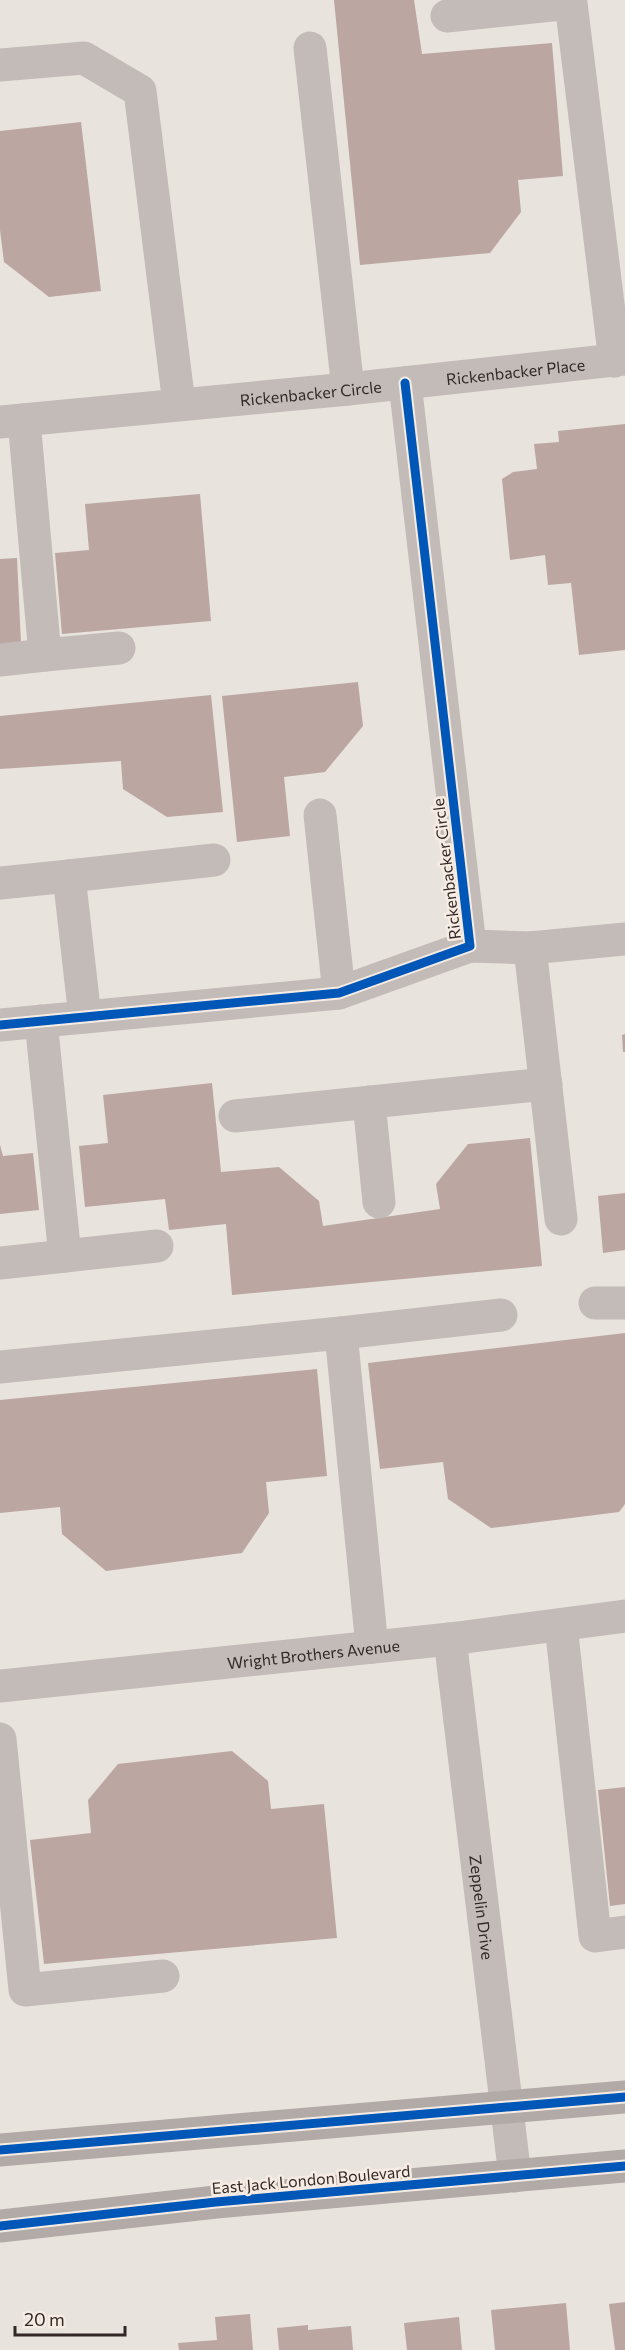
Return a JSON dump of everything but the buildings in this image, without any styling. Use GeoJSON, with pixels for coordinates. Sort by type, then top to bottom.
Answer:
{"type":"FeatureCollection","features":[{"type":"Feature","properties":{"kind":"main road"},"geometry":{"type":"LineString","coordinates":[[0,2150],[625,2097]]}},
{"type":"Feature","properties":{"kind":"main road","name":"East Jack London Boulevard"},"geometry":{"type":"LineString","coordinates":[[0,2226],[216,2202],[625,2166]]}},
{"type":"Feature","properties":{"kind":"street"},"geometry":{"type":"LineString","coordinates":[[447,16],[571,3],[620,360]]}},
{"type":"Feature","properties":{"kind":"street"},"geometry":{"type":"LineString","coordinates":[[310,48],[348,389]]}},
{"type":"Feature","properties":{"kind":"street"},"geometry":{"type":"LineString","coordinates":[[0,65],[84,58],[140,91],[179,405]]}},
{"type":"Feature","properties":{"kind":"street","name":"Rickenbacker Place"},"geometry":{"type":"LineString","coordinates":[[405,383],[620,360]]}},
{"type":"Feature","properties":{"kind":"street","name":"Rickenbacker Circle"},"geometry":{"type":"LineString","coordinates":[[0,1025],[339,993],[470,946],[405,383],[12,421]]}},
{"type":"Feature","properties":{"kind":"street"},"geometry":{"type":"LineString","coordinates":[[12,421],[45,655]]}},
{"type":"Feature","properties":{"kind":"street"},"geometry":{"type":"LineString","coordinates":[[0,660],[119,648]]}},
{"type":"Feature","properties":{"kind":"street"},"geometry":{"type":"LineString","coordinates":[[320,815],[339,993]]}},
{"type":"Feature","properties":{"kind":"street"},"geometry":{"type":"LineString","coordinates":[[0,884],[214,860]]}},
{"type":"Feature","properties":{"kind":"street"},"geometry":{"type":"LineString","coordinates":[[69,876],[85,1017]]}},
{"type":"Feature","properties":{"kind":"street"},"geometry":{"type":"LineString","coordinates":[[470,946],[530,948],[625,939]]}},
{"type":"Feature","properties":{"kind":"street"},"geometry":{"type":"LineString","coordinates":[[530,948],[561,1219]]}},
{"type":"Feature","properties":{"kind":"street"},"geometry":{"type":"LineString","coordinates":[[41,1021],[65,1256]]}},
{"type":"Feature","properties":{"kind":"street"},"geometry":{"type":"LineString","coordinates":[[235,1116],[546,1084]]}},
{"type":"Feature","properties":{"kind":"street"},"geometry":{"type":"LineString","coordinates":[[369,1102],[379,1202]]}},
{"type":"Feature","properties":{"kind":"street"},"geometry":{"type":"LineString","coordinates":[[0,1263],[157,1246]]}},
{"type":"Feature","properties":{"kind":"street"},"geometry":{"type":"LineString","coordinates":[[0,1367],[501,1315]]}},
{"type":"Feature","properties":{"kind":"street"},"geometry":{"type":"LineString","coordinates":[[341,1333],[372,1647]]}},
{"type":"Feature","properties":{"kind":"street","name":"Wright Brothers Avenue"},"geometry":{"type":"LineString","coordinates":[[0,1686],[450,1639],[625,1616]]}},
{"type":"Feature","properties":{"kind":"street"},"geometry":{"type":"LineString","coordinates":[[561,1625],[595,1936],[625,1932]]}},
{"type":"Feature","properties":{"kind":"street","name":"Zeppelin Drive"},"geometry":{"type":"LineString","coordinates":[[450,1639],[515,2176]]}},
{"type":"Feature","properties":{"kind":"street"},"geometry":{"type":"LineString","coordinates":[[0,1739],[12,1992],[163,1976]]}},
{"type":"Feature","properties":{"kind":"cycle path"},"geometry":{"type":"LineString","coordinates":[[0,1025],[339,993],[470,946],[405,383]]}},
{"type":"Feature","properties":{"kind":"cycle path"},"geometry":{"type":"LineString","coordinates":[[0,2150],[625,2097]]}},
{"type":"Feature","properties":{"kind":"cycle path"},"geometry":{"type":"LineString","coordinates":[[0,2226],[216,2202],[625,2166]]}}]}
